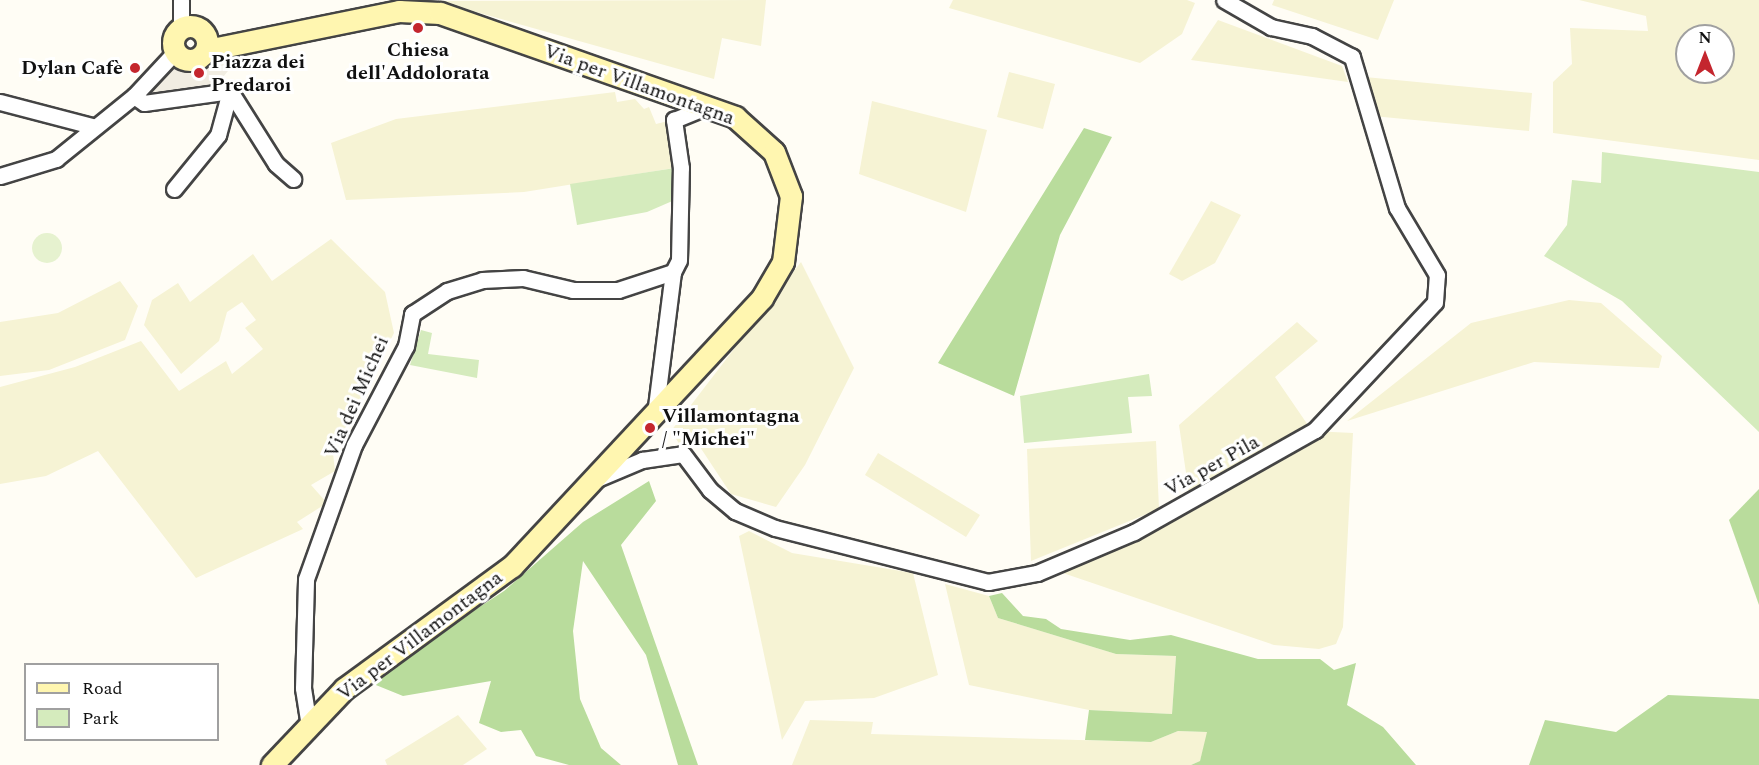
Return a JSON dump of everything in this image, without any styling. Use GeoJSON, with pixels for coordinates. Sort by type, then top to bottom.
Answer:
{"type":"FeatureCollection","features":[{"type":"Feature","properties":{"kind":"street"},"geometry":{"type":"LineString","coordinates":[[181,0],[181,28],[172,44],[175,52],[191,61],[207,50],[202,30],[181,28]]}},
{"type":"Feature","properties":{"kind":"street","name":"Via per Pila"},"geometry":{"type":"LineString","coordinates":[[596,478],[642,460],[683,454],[710,490],[735,511],[775,528],[988,582],[1036,573],[1134,532],[1315,430],[1362,373],[1436,302],[1437,275],[1397,208],[1352,57],[1312,36],[1271,27],[1224,0]]}},
{"type":"Feature","properties":{"kind":"street","name":"Via per Villamontagna"},"geometry":{"type":"LineString","coordinates":[[207,50],[404,5],[440,13],[735,117],[774,152],[790,196],[790,234],[783,262],[762,298],[596,478],[489,588],[344,689],[272,765]]}},
{"type":"Feature","properties":{"kind":"street"},"geometry":{"type":"LineString","coordinates":[[0,176],[39,168],[68,150],[134,96],[175,52]]}},
{"type":"Feature","properties":{"kind":"street"},"geometry":{"type":"LineString","coordinates":[[134,96],[144,103],[230,91]]}},
{"type":"Feature","properties":{"kind":"street"},"geometry":{"type":"LineString","coordinates":[[230,91],[276,164],[293,179]]}},
{"type":"Feature","properties":{"kind":"street"},"geometry":{"type":"LineString","coordinates":[[174,189],[218,135],[230,91]]}},
{"type":"Feature","properties":{"kind":"street"},"geometry":{"type":"LineString","coordinates":[[0,102],[95,127]]}},
{"type":"Feature","properties":{"kind":"street"},"geometry":{"type":"LineString","coordinates":[[655,414],[673,272],[679,260],[681,168],[674,120],[709,106]]}},
{"type":"Feature","properties":{"kind":"street","name":"Via dei Michei"},"geometry":{"type":"LineString","coordinates":[[309,726],[303,688],[306,579],[354,445],[405,346],[412,314],[447,291],[482,280],[523,278],[573,290],[618,290],[673,272]]}},
{"type":"Feature","properties":{"kind":"shaded area"},"geometry":{"type":"Polygon","coordinates":[[[766,0],[761,46],[722,38],[714,79],[437,1],[766,0]]]}},
{"type":"Feature","properties":{"kind":"shaded area"},"geometry":{"type":"Polygon","coordinates":[[[953,0],[1187,0],[1195,3],[1182,34],[1140,63],[949,8],[953,0]]]}},
{"type":"Feature","properties":{"kind":"shaded area"},"geometry":{"type":"Polygon","coordinates":[[[1274,0],[1394,0],[1378,40],[1272,5],[1274,0]]]}},
{"type":"Feature","properties":{"kind":"shaded area"},"geometry":{"type":"Polygon","coordinates":[[[1579,0],[1759,0],[1759,160],[1553,133],[1553,82],[1572,64],[1570,28],[1648,31],[1646,16],[1579,0]]]}},
{"type":"Feature","properties":{"kind":"shaded area"},"geometry":{"type":"Polygon","coordinates":[[[1218,20],[1342,66],[1348,82],[1191,60],[1218,20]]]}},
{"type":"Feature","properties":{"kind":"shaded area","name":"Piazza dei Predaroi"},"geometry":{"type":"Polygon","coordinates":[[[215,51],[228,71],[218,83],[148,96],[173,70],[199,68],[215,51]]]}},
{"type":"Feature","properties":{"kind":"shaded area"},"geometry":{"type":"Polygon","coordinates":[[[1009,72],[1055,84],[1043,129],[997,117],[1009,72]]]}},
{"type":"Feature","properties":{"kind":"shaded area"},"geometry":{"type":"Polygon","coordinates":[[[1365,77],[1532,93],[1529,131],[1373,116],[1365,77]]]}},
{"type":"Feature","properties":{"kind":"shaded area"},"geometry":{"type":"Polygon","coordinates":[[[615,92],[617,102],[635,99],[644,109],[649,107],[656,124],[668,121],[674,168],[524,192],[346,200],[331,143],[396,119],[615,92]]]}},
{"type":"Feature","properties":{"kind":"shaded area"},"geometry":{"type":"Polygon","coordinates":[[[872,101],[987,130],[966,212],[859,174],[872,101]]]}},
{"type":"Feature","properties":{"kind":"shaded area"},"geometry":{"type":"Polygon","coordinates":[[[1211,201],[1241,215],[1215,263],[1182,281],[1169,274],[1211,201]]]}},
{"type":"Feature","properties":{"kind":"shaded area"},"geometry":{"type":"Polygon","coordinates":[[[331,239],[385,292],[394,333],[343,433],[332,444],[335,471],[311,485],[327,503],[297,522],[303,529],[196,578],[98,451],[46,476],[0,484],[0,387],[75,367],[141,341],[179,391],[226,361],[232,374],[263,349],[245,328],[256,320],[242,302],[227,312],[219,341],[181,374],[144,325],[152,300],[178,283],[190,302],[253,254],[272,281],[331,239]]]}},
{"type":"Feature","properties":{"kind":"shaded area"},"geometry":{"type":"Polygon","coordinates":[[[801,262],[854,368],[805,465],[776,507],[731,494],[698,444],[680,445],[671,431],[801,262]]]}},
{"type":"Feature","properties":{"kind":"shaded area"},"geometry":{"type":"Polygon","coordinates":[[[120,281],[138,306],[125,340],[49,370],[0,376],[0,322],[58,313],[120,281]]]}},
{"type":"Feature","properties":{"kind":"shaded area"},"geometry":{"type":"Polygon","coordinates":[[[1569,300],[1601,303],[1662,356],[1659,368],[1534,362],[1347,421],[1471,323],[1569,300]]]}},
{"type":"Feature","properties":{"kind":"shaded area"},"geometry":{"type":"Polygon","coordinates":[[[1297,322],[1318,341],[1275,377],[1312,431],[1353,433],[1343,627],[1336,644],[1319,649],[1274,645],[1063,573],[1191,507],[1179,425],[1297,322]]]}},
{"type":"Feature","properties":{"kind":"shaded area"},"geometry":{"type":"Polygon","coordinates":[[[1156,441],[1159,509],[1031,561],[1027,449],[1156,441]]]}},
{"type":"Feature","properties":{"kind":"shaded area"},"geometry":{"type":"Polygon","coordinates":[[[878,453],[980,515],[966,537],[865,475],[878,453]]]}},
{"type":"Feature","properties":{"kind":"shaded area"},"geometry":{"type":"Polygon","coordinates":[[[749,531],[792,553],[913,573],[938,675],[874,698],[805,701],[782,740],[739,536],[749,531]]]}},
{"type":"Feature","properties":{"kind":"shaded area"},"geometry":{"type":"Polygon","coordinates":[[[945,584],[989,596],[998,618],[1116,654],[1176,656],[1172,714],[1089,710],[969,685],[945,584]]]}},
{"type":"Feature","properties":{"kind":"shaded area"},"geometry":{"type":"Polygon","coordinates":[[[458,715],[487,749],[463,765],[387,765],[385,760],[458,715]]]}},
{"type":"Feature","properties":{"kind":"shaded area"},"geometry":{"type":"Polygon","coordinates":[[[810,720],[873,722],[871,734],[1151,742],[1178,731],[1208,732],[1200,761],[1191,765],[792,765],[810,720]]]}},
{"type":"Feature","properties":{"kind":"green space"},"geometry":{"type":"Polygon","coordinates":[[[1084,128],[1112,137],[1060,235],[1014,396],[938,363],[1084,128]]]}},
{"type":"Feature","properties":{"kind":"green space"},"geometry":{"type":"Polygon","coordinates":[[[1602,152],[1759,172],[1759,432],[1622,301],[1544,256],[1567,225],[1572,180],[1601,183],[1602,152]]]}},
{"type":"Feature","properties":{"kind":"green space"},"geometry":{"type":"Polygon","coordinates":[[[675,168],[677,199],[647,212],[577,225],[570,184],[675,168]]]}},
{"type":"Feature","properties":{"kind":"green space"},"geometry":{"type":"Polygon","coordinates":[[[47,233],[58,237],[62,248],[58,259],[47,263],[36,259],[32,248],[36,237],[47,233]]]}},
{"type":"Feature","properties":{"kind":"green space"},"geometry":{"type":"Polygon","coordinates":[[[421,330],[432,333],[428,354],[479,360],[477,378],[410,365],[421,330]]]}},
{"type":"Feature","properties":{"kind":"green space"},"geometry":{"type":"Polygon","coordinates":[[[1149,374],[1152,396],[1128,397],[1132,433],[1024,443],[1020,396],[1149,374]]]}},
{"type":"Feature","properties":{"kind":"green space"},"geometry":{"type":"Polygon","coordinates":[[[649,481],[656,501],[621,545],[698,765],[678,765],[646,655],[583,561],[573,631],[580,699],[601,748],[621,765],[569,765],[536,756],[521,730],[501,732],[479,723],[491,681],[403,696],[366,681],[504,591],[583,522],[649,481]]]}},
{"type":"Feature","properties":{"kind":"green space"},"geometry":{"type":"Polygon","coordinates":[[[1759,489],[1759,605],[1729,520],[1759,489]]]}},
{"type":"Feature","properties":{"kind":"green space"},"geometry":{"type":"Polygon","coordinates":[[[1002,593],[1023,616],[1046,619],[1061,629],[1130,640],[1171,635],[1258,659],[1320,659],[1334,670],[1356,663],[1347,705],[1383,727],[1416,765],[1191,765],[1200,761],[1207,732],[1178,731],[1151,742],[1085,740],[1089,710],[1172,714],[1176,656],[1116,654],[998,618],[989,596],[1002,593]]]}},
{"type":"Feature","properties":{"kind":"green space"},"geometry":{"type":"Polygon","coordinates":[[[1668,695],[1759,699],[1759,765],[1529,765],[1545,720],[1616,732],[1668,695]]]}},
{"type":"Feature","properties":{"kind":"place","name":"Chiesa dell'Addolorata"},"geometry":{"type":"Point","coordinates":[418,28]}},
{"type":"Feature","properties":{"kind":"place","name":"Dylan Cafè"},"geometry":{"type":"Point","coordinates":[135,68]}},
{"type":"Feature","properties":{"kind":"place","name":"Piazza dei Predaroi"},"geometry":{"type":"Point","coordinates":[199,73]}},
{"type":"Feature","properties":{"kind":"place","name":"Villamontagna / \"Michei\""},"geometry":{"type":"Point","coordinates":[650,428]}}]}
